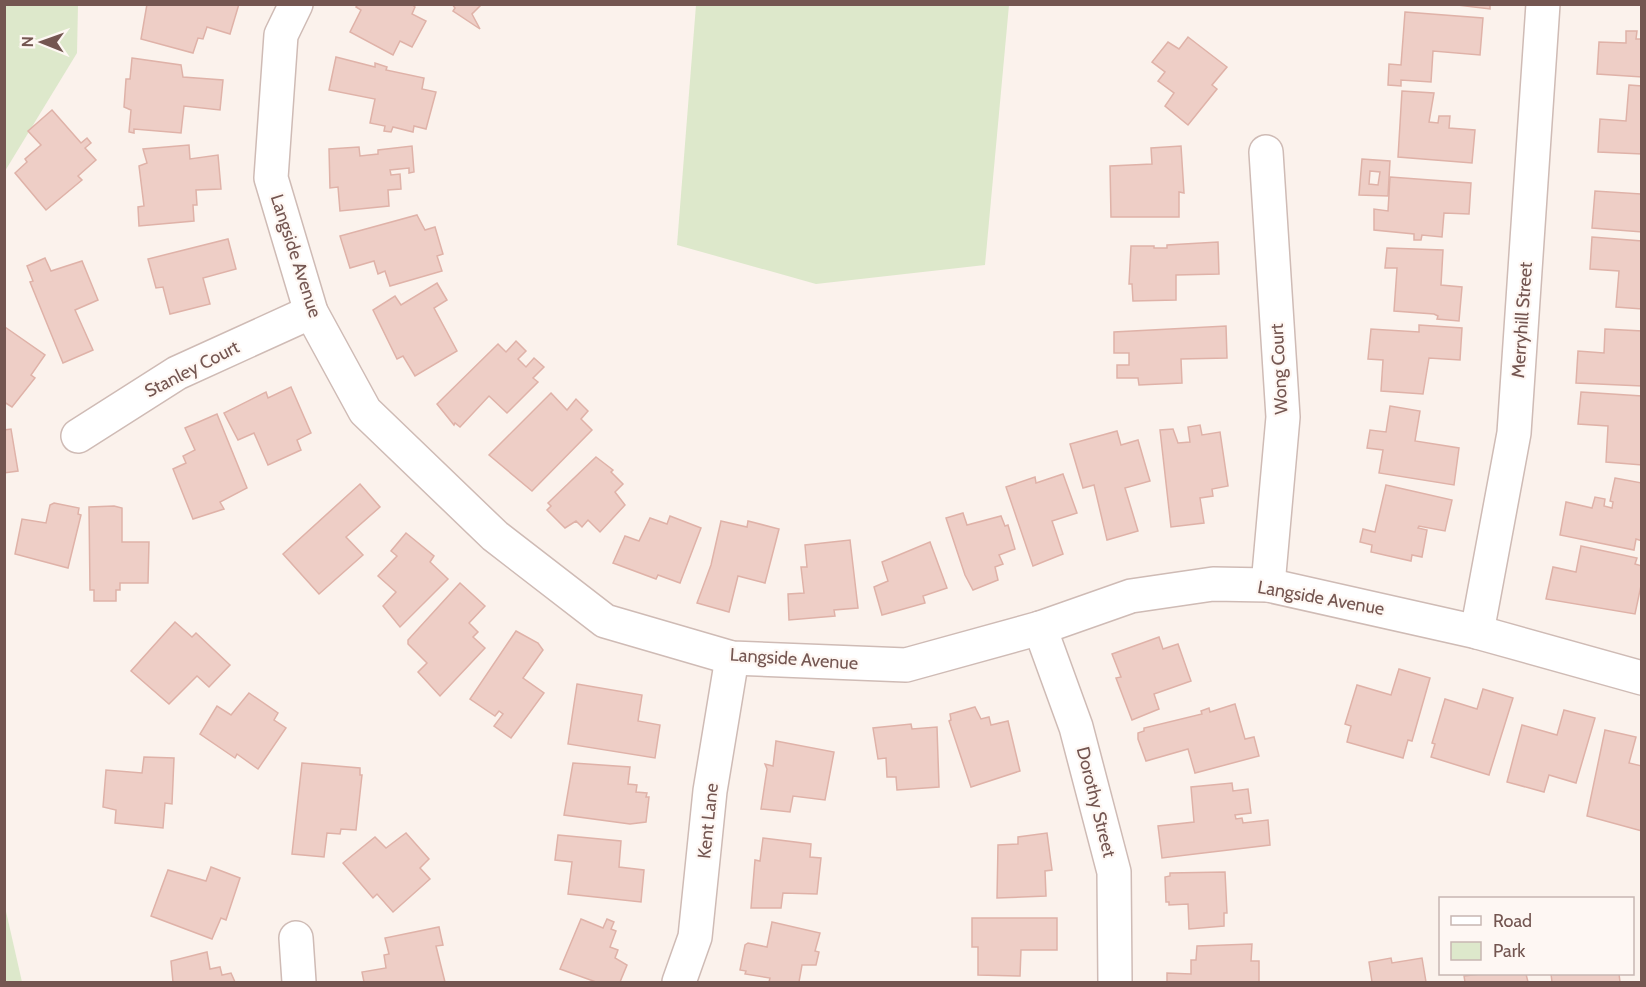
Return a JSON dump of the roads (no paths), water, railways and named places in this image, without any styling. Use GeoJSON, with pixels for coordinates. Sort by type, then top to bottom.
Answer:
{"type":"FeatureCollection","features":[{"type":"Feature","properties":{"kind":"street","name":"Langside Avenue"},"geometry":{"type":"LineString","coordinates":[[296,4],[281,35],[271,178],[311,312],[365,411],[495,536],[605,621],[732,658],[906,666],[1040,628],[1131,596],[1213,584],[1268,585],[1477,632],[1641,678]]}},
{"type":"Feature","properties":{"kind":"street","name":"Merryhill Street"},"geometry":{"type":"LineString","coordinates":[[1477,632],[1514,433],[1543,4]]}},
{"type":"Feature","properties":{"kind":"street","name":"Wong Court"},"geometry":{"type":"LineString","coordinates":[[1266,152],[1283,417],[1268,585]]}},
{"type":"Feature","properties":{"kind":"street","name":"Stanley Court"},"geometry":{"type":"LineString","coordinates":[[78,435],[177,373],[311,312]]}},
{"type":"Feature","properties":{"kind":"street","name":"Dorothy Street"},"geometry":{"type":"LineString","coordinates":[[1040,628],[1076,727],[1114,872],[1115,982]]}},
{"type":"Feature","properties":{"kind":"street","name":"Kent Lane"},"geometry":{"type":"LineString","coordinates":[[679,982],[695,937],[710,791],[732,658]]}},
{"type":"Feature","properties":{"kind":"street"},"geometry":{"type":"LineString","coordinates":[[296,938],[299,982]]}}]}
